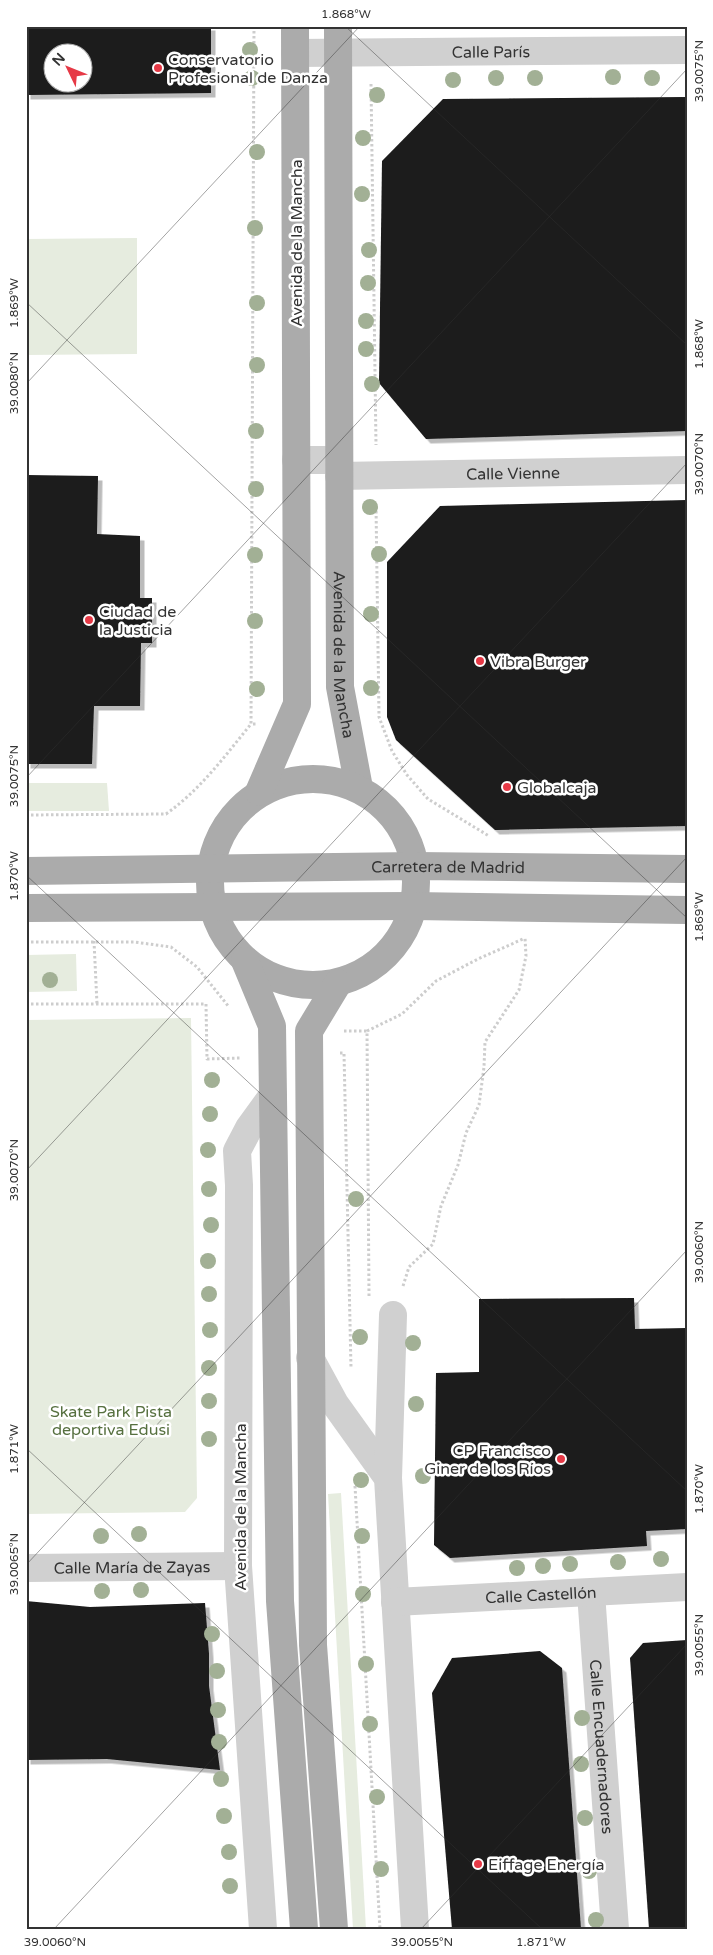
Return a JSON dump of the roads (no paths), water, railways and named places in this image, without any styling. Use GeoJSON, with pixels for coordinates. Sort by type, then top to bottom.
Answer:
{"type":"FeatureCollection","features":[{"type":"Feature","properties":{"kind":"main road","name":"Avenida de la Mancha"},"geometry":{"type":"LineString","coordinates":[[295,26],[297,704],[259,792],[226,825],[209,868],[212,908],[224,937],[245,961],[272,1026],[280,1601],[304,1929]]}},
{"type":"Feature","properties":{"kind":"main road","name":"Avenida de la Mancha"},"geometry":{"type":"LineString","coordinates":[[338,39],[340,688],[359,788]]}},
{"type":"Feature","properties":{"kind":"main road","name":"Avenida de la Mancha"},"geometry":{"type":"LineString","coordinates":[[245,961],[289,983],[338,983],[372,967],[399,940],[414,906],[416,866],[397,820],[359,788],[308,777],[259,792]]}},
{"type":"Feature","properties":{"kind":"main road","name":"Carretera de Madrid"},"geometry":{"type":"LineString","coordinates":[[26,871],[416,866],[687,869]]}},
{"type":"Feature","properties":{"kind":"main road"},"geometry":{"type":"LineString","coordinates":[[26,908],[414,906],[687,910]]}},
{"type":"Feature","properties":{"kind":"main road"},"geometry":{"type":"LineString","coordinates":[[334,1929],[313,1645],[309,1031],[338,983]]}},
{"type":"Feature","properties":{"kind":"street","name":"Calle París"},"geometry":{"type":"LineString","coordinates":[[296,53],[338,39],[371,52],[687,50]]}},
{"type":"Feature","properties":{"kind":"street"},"geometry":{"type":"LineString","coordinates":[[296,460],[339,468]]}},
{"type":"Feature","properties":{"kind":"street","name":"Calle Vienne"},"geometry":{"type":"LineString","coordinates":[[339,468],[376,476],[687,470]]}},
{"type":"Feature","properties":{"kind":"street","name":"Avenida de la Mancha"},"geometry":{"type":"LineString","coordinates":[[263,1929],[238,1566],[239,1184],[237,1150],[249,1128],[273,1095]]}},
{"type":"Feature","properties":{"kind":"street"},"geometry":{"type":"LineString","coordinates":[[381,1310],[388,1478],[415,1929]]}},
{"type":"Feature","properties":{"kind":"street"},"geometry":{"type":"LineString","coordinates":[[310,1358],[335,1404],[388,1478]]}},
{"type":"Feature","properties":{"kind":"street","name":"Calle María de Zayas"},"geometry":{"type":"LineString","coordinates":[[26,1568],[238,1566]]}},
{"type":"Feature","properties":{"kind":"street","name":"Calle Castellón"},"geometry":{"type":"LineString","coordinates":[[395,1602],[687,1587]]}},
{"type":"Feature","properties":{"kind":"street","name":"Calle Encuadernadores"},"geometry":{"type":"LineString","coordinates":[[591,1593],[615,1929]]}},
{"type":"Feature","properties":{"kind":"place","name":"Conservatorio Profesional de Danza"},"geometry":{"type":"Point","coordinates":[158,68]}},
{"type":"Feature","properties":{"kind":"place","name":"Ciudad de la Justicia"},"geometry":{"type":"Point","coordinates":[89,620]}},
{"type":"Feature","properties":{"kind":"place","name":"Vibra Burger"},"geometry":{"type":"Point","coordinates":[480,661]}},
{"type":"Feature","properties":{"kind":"place","name":"Globalcaja"},"geometry":{"type":"Point","coordinates":[507,787]}},
{"type":"Feature","properties":{"kind":"place","name":"CP Francisco Giner de los Ríos"},"geometry":{"type":"Point","coordinates":[561,1459]}},
{"type":"Feature","properties":{"kind":"place","name":"Eiffage Energía"},"geometry":{"type":"Point","coordinates":[478,1864]}},
{"type":"Feature","properties":{"kind":"park label","name":"Skate Park Pista deportiva Edusi"},"geometry":{"type":"Point","coordinates":[111,1420]}}]}
